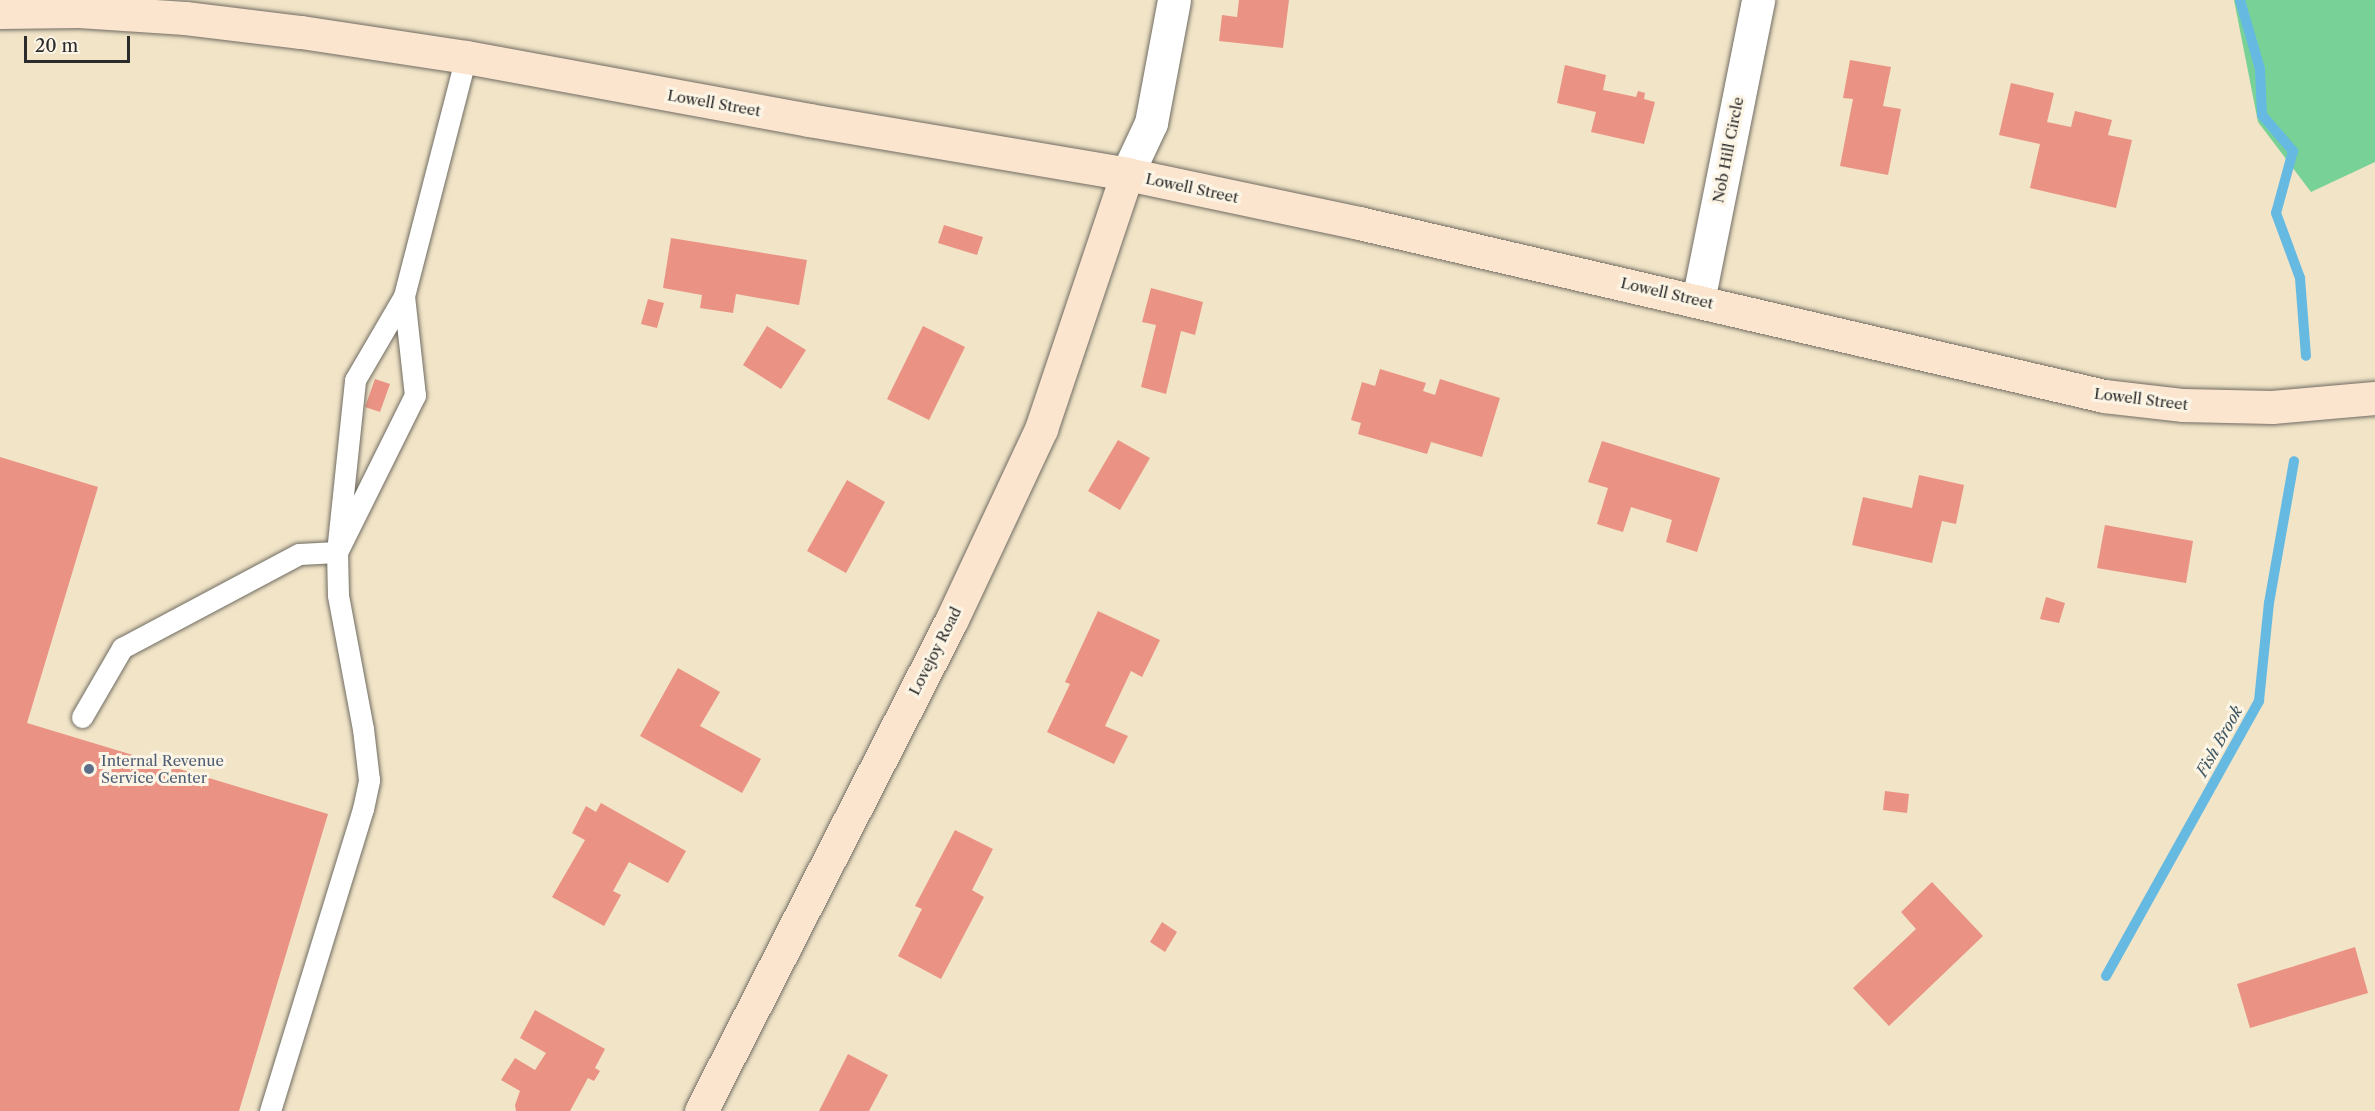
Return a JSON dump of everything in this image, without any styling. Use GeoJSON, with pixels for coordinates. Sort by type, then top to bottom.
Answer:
{"type":"FeatureCollection","features":[{"type":"Feature","properties":{"kind":"main road","name":"Lowell Street"},"geometry":{"type":"LineString","coordinates":[[0,12],[79,11],[185,18],[301,32],[466,57],[809,120],[1127,174],[1359,223],[2104,396],[2184,405],[2271,407],[2375,398]]}},
{"type":"Feature","properties":{"kind":"main road","name":"Lovejoy Road"},"geometry":{"type":"LineString","coordinates":[[701,1111],[952,619],[1041,429],[1127,174]]}},
{"type":"Feature","properties":{"kind":"street"},"geometry":{"type":"LineString","coordinates":[[1127,174],[1151,123],[1174,0]]}},
{"type":"Feature","properties":{"kind":"street","name":"Nob Hill Circle"},"geometry":{"type":"LineString","coordinates":[[1698,301],[1758,0]]}},
{"type":"Feature","properties":{"kind":"lane"},"geometry":{"type":"LineString","coordinates":[[270,1111],[363,809],[369,780],[363,729],[338,595],[338,552],[355,380],[404,296],[466,57]]}},
{"type":"Feature","properties":{"kind":"lane"},"geometry":{"type":"LineString","coordinates":[[338,552],[414,395],[404,296]]}},
{"type":"Feature","properties":{"kind":"lane"},"geometry":{"type":"LineString","coordinates":[[82,717],[122,648],[299,554],[338,552]]}},
{"type":"Feature","properties":{"kind":"green space"},"geometry":{"type":"Polygon","coordinates":[[[2234,0],[2375,0],[2375,162],[2311,192],[2258,122],[2234,0]]]}},
{"type":"Feature","properties":{"kind":"building"},"geometry":{"type":"Polygon","coordinates":[[[1239,0],[1289,0],[1283,48],[1219,41],[1222,15],[1237,17],[1239,0]]]}},
{"type":"Feature","properties":{"kind":"building"},"geometry":{"type":"Polygon","coordinates":[[[1850,60],[1891,67],[1883,106],[1901,109],[1888,175],[1840,166],[1853,99],[1843,98],[1850,60]]]}},
{"type":"Feature","properties":{"kind":"building"},"geometry":{"type":"Polygon","coordinates":[[[1565,65],[1606,75],[1603,90],[1636,97],[1638,91],[1645,93],[1644,99],[1655,102],[1644,144],[1591,132],[1596,112],[1557,103],[1565,65]]]}},
{"type":"Feature","properties":{"kind":"building"},"geometry":{"type":"Polygon","coordinates":[[[2011,83],[2054,93],[2047,122],[2071,127],[2075,111],[2112,120],[2108,135],[2132,140],[2116,208],[2030,188],[2040,144],[1999,135],[2011,83]]]}},
{"type":"Feature","properties":{"kind":"building"},"geometry":{"type":"Polygon","coordinates":[[[944,225],[983,237],[977,255],[938,243],[944,225]]]}},
{"type":"Feature","properties":{"kind":"building"},"geometry":{"type":"Polygon","coordinates":[[[671,238],[807,260],[799,305],[736,294],[733,313],[700,308],[702,295],[663,288],[671,238]]]}},
{"type":"Feature","properties":{"kind":"building"},"geometry":{"type":"Polygon","coordinates":[[[1151,288],[1203,302],[1195,335],[1181,331],[1166,394],[1141,387],[1156,325],[1142,322],[1151,288]]]}},
{"type":"Feature","properties":{"kind":"building"},"geometry":{"type":"Polygon","coordinates":[[[648,299],[664,303],[657,328],[641,324],[648,299]]]}},
{"type":"Feature","properties":{"kind":"building"},"geometry":{"type":"Polygon","coordinates":[[[767,326],[806,350],[781,389],[743,365],[767,326]]]}},
{"type":"Feature","properties":{"kind":"building"},"geometry":{"type":"Polygon","coordinates":[[[923,326],[965,347],[929,420],[887,399],[923,326]]]}},
{"type":"Feature","properties":{"kind":"building"},"geometry":{"type":"Polygon","coordinates":[[[1380,369],[1426,383],[1423,391],[1435,395],[1440,379],[1500,398],[1482,457],[1431,442],[1427,454],[1358,434],[1361,423],[1351,420],[1362,382],[1375,386],[1380,369]]]}},
{"type":"Feature","properties":{"kind":"building"},"geometry":{"type":"Polygon","coordinates":[[[375,379],[390,384],[380,412],[365,407],[375,379]]]}},
{"type":"Feature","properties":{"kind":"building"},"geometry":{"type":"Polygon","coordinates":[[[1118,440],[1150,458],[1120,510],[1088,491],[1118,440]]]}},
{"type":"Feature","properties":{"kind":"building"},"geometry":{"type":"Polygon","coordinates":[[[1602,441],[1720,478],[1697,552],[1666,542],[1672,520],[1631,507],[1623,532],[1597,524],[1608,488],[1588,482],[1602,441]]]}},
{"type":"Feature","properties":{"kind":"building","name":"Internal Revenue Service Center"},"geometry":{"type":"Polygon","coordinates":[[[0,457],[98,487],[27,723],[328,814],[239,1111],[0,1111],[0,457]]]}},
{"type":"Feature","properties":{"kind":"building"},"geometry":{"type":"Polygon","coordinates":[[[1919,475],[1964,485],[1956,524],[1942,521],[1932,563],[1852,545],[1863,497],[1912,508],[1919,475]]]}},
{"type":"Feature","properties":{"kind":"building"},"geometry":{"type":"Polygon","coordinates":[[[847,480],[885,502],[846,573],[807,551],[847,480]]]}},
{"type":"Feature","properties":{"kind":"building"},"geometry":{"type":"Polygon","coordinates":[[[2105,525],[2193,541],[2186,583],[2097,568],[2105,525]]]}},
{"type":"Feature","properties":{"kind":"building"},"geometry":{"type":"Polygon","coordinates":[[[2046,597],[2065,603],[2059,623],[2040,619],[2046,597]]]}},
{"type":"Feature","properties":{"kind":"building"},"geometry":{"type":"Polygon","coordinates":[[[1098,611],[1160,640],[1142,677],[1131,671],[1105,726],[1128,736],[1114,764],[1047,732],[1070,684],[1065,682],[1098,611]]]}},
{"type":"Feature","properties":{"kind":"building"},"geometry":{"type":"Polygon","coordinates":[[[678,668],[720,692],[700,726],[761,759],[742,793],[640,736],[678,668]]]}},
{"type":"Feature","properties":{"kind":"building"},"geometry":{"type":"Polygon","coordinates":[[[1885,791],[1909,794],[1907,813],[1883,810],[1885,791]]]}},
{"type":"Feature","properties":{"kind":"building"},"geometry":{"type":"Polygon","coordinates":[[[601,803],[686,851],[668,883],[629,862],[613,891],[621,895],[604,926],[552,897],[585,840],[572,833],[586,806],[596,812],[601,803]]]}},
{"type":"Feature","properties":{"kind":"building"},"geometry":{"type":"Polygon","coordinates":[[[955,830],[993,849],[972,890],[984,897],[941,979],[898,956],[922,909],[915,906],[955,830]]]}},
{"type":"Feature","properties":{"kind":"building"},"geometry":{"type":"Polygon","coordinates":[[[1932,882],[1983,936],[1889,1026],[1853,988],[1916,929],[1901,912],[1932,882]]]}},
{"type":"Feature","properties":{"kind":"building"},"geometry":{"type":"Polygon","coordinates":[[[1162,922],[1177,932],[1165,952],[1150,942],[1162,922]]]}},
{"type":"Feature","properties":{"kind":"building"},"geometry":{"type":"Polygon","coordinates":[[[2355,947],[2368,993],[2250,1028],[2237,984],[2355,947]]]}},
{"type":"Feature","properties":{"kind":"building"},"geometry":{"type":"Polygon","coordinates":[[[535,1010],[605,1049],[595,1068],[600,1071],[594,1081],[588,1078],[570,1111],[516,1111],[515,1105],[520,1091],[501,1080],[515,1058],[535,1070],[546,1053],[520,1038],[535,1010]]]}},
{"type":"Feature","properties":{"kind":"building"},"geometry":{"type":"Polygon","coordinates":[[[848,1054],[888,1075],[869,1111],[819,1111],[848,1054]]]}},
{"type":"Feature","properties":{"kind":"waterway","name":"Fish Brook"},"geometry":{"type":"LineString","coordinates":[[2240,0],[2260,69],[2262,115],[2293,151],[2276,213],[2300,278],[2306,356]]}},
{"type":"Feature","properties":{"kind":"waterway","name":"Fish Brook"},"geometry":{"type":"LineString","coordinates":[[2106,976],[2259,701],[2269,603],[2294,461]]}},
{"type":"Feature","properties":{"kind":"place","name":"Internal Revenue Service Center"},"geometry":{"type":"Point","coordinates":[89,769]}}]}
